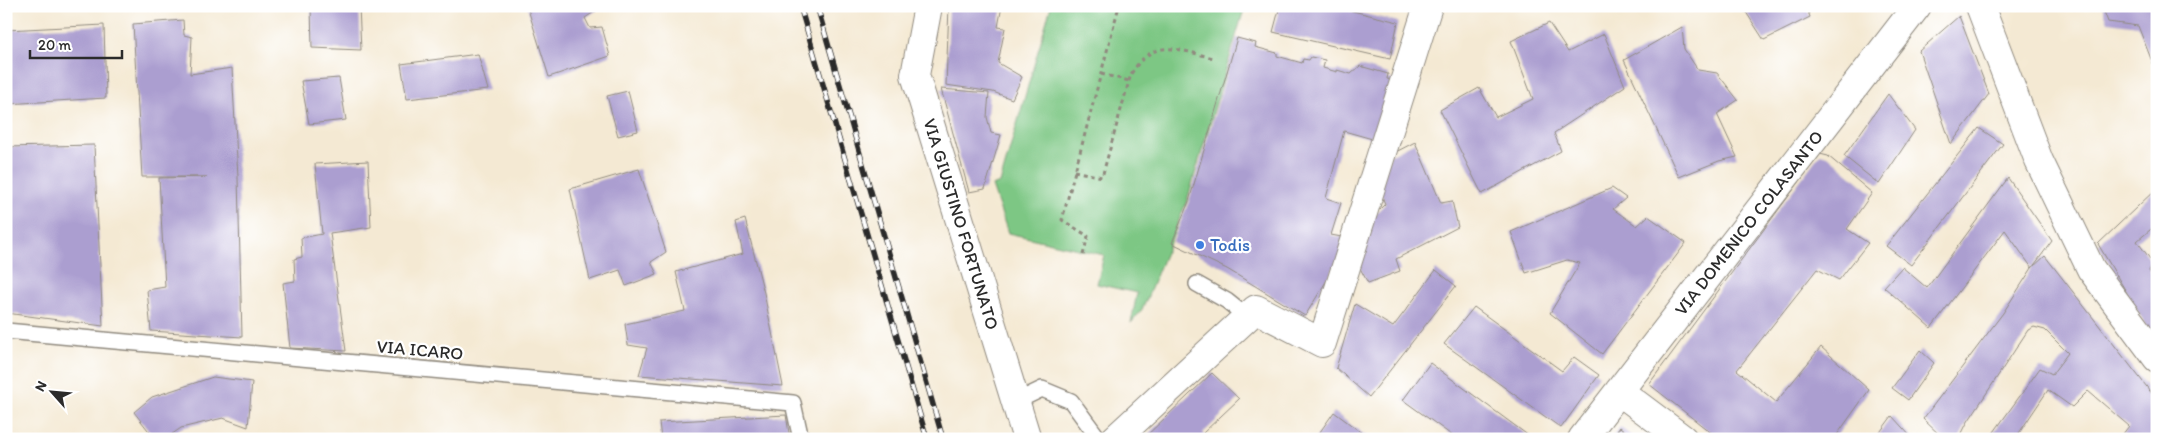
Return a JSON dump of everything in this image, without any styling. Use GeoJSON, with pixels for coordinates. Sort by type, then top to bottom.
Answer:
{"type":"FeatureCollection","features":[{"type":"Feature","properties":{"kind":"street","name":"VIA GIUSTINO FORTUNATO"},"geometry":{"type":"LineString","coordinates":[[928,6],[915,76],[1026,439]]}},
{"type":"Feature","properties":{"kind":"street"},"geometry":{"type":"LineString","coordinates":[[1115,439],[1256,309],[1322,343],[1428,6]]}},
{"type":"Feature","properties":{"kind":"street","name":"VIA DOMENICO COLASANTO"},"geometry":{"type":"LineString","coordinates":[[1582,439],[1917,6]]}},
{"type":"Feature","properties":{"kind":"street"},"geometry":{"type":"LineString","coordinates":[[1980,6],[2039,161],[2092,269],[2157,358]]}},
{"type":"Feature","properties":{"kind":"street"},"geometry":{"type":"LineString","coordinates":[[1619,391],[1683,439]]}},
{"type":"Feature","properties":{"kind":"lane"},"geometry":{"type":"LineString","coordinates":[[1197,284],[1227,301],[1248,318]]}},
{"type":"Feature","properties":{"kind":"lane","name":"VIA ICARO"},"geometry":{"type":"LineString","coordinates":[[6,331],[793,403],[801,439]]}},
{"type":"Feature","properties":{"kind":"lane"},"geometry":{"type":"LineString","coordinates":[[1015,402],[1042,388],[1071,401],[1099,439]]}},
{"type":"Feature","properties":{"kind":"path"},"geometry":{"type":"LineString","coordinates":[[1082,255],[1088,236],[1062,220],[1119,6]]}},
{"type":"Feature","properties":{"kind":"path"},"geometry":{"type":"LineString","coordinates":[[1074,171],[1102,177],[1129,81],[1138,61],[1147,53],[1167,48],[1214,58]]}},
{"type":"Feature","properties":{"kind":"path"},"geometry":{"type":"LineString","coordinates":[[1101,74],[1129,81]]}},
{"type":"Feature","properties":{"kind":"green space"},"geometry":{"type":"Polygon","coordinates":[[[1051,6],[1245,6],[1187,201],[1143,308],[1131,323],[1137,293],[1097,284],[1104,255],[1008,233],[992,186],[1000,183],[1051,6]]]}},
{"type":"Feature","properties":{"kind":"building"},"geometry":{"type":"Polygon","coordinates":[[[311,6],[359,6],[361,50],[312,48],[311,6]]]}},
{"type":"Feature","properties":{"kind":"building"},"geometry":{"type":"Polygon","coordinates":[[[527,6],[596,6],[597,10],[585,18],[590,28],[602,27],[610,56],[549,77],[527,6]]]}},
{"type":"Feature","properties":{"kind":"building"},"geometry":{"type":"Polygon","coordinates":[[[949,6],[1002,6],[998,27],[1005,28],[998,63],[1022,77],[1012,99],[993,92],[946,85],[949,6]]]}},
{"type":"Feature","properties":{"kind":"building"},"geometry":{"type":"Polygon","coordinates":[[[1280,6],[1332,6],[1398,22],[1390,59],[1273,32],[1280,6]]]}},
{"type":"Feature","properties":{"kind":"building"},"geometry":{"type":"Polygon","coordinates":[[[1742,6],[1806,6],[1810,17],[1764,40],[1742,6]]]}},
{"type":"Feature","properties":{"kind":"building"},"geometry":{"type":"Polygon","coordinates":[[[2102,6],[2157,6],[2157,74],[2138,26],[2108,22],[2102,6]]]}},
{"type":"Feature","properties":{"kind":"building"},"geometry":{"type":"Polygon","coordinates":[[[1959,16],[1989,94],[1951,144],[1919,51],[1959,16]]]}},
{"type":"Feature","properties":{"kind":"building"},"geometry":{"type":"Polygon","coordinates":[[[183,20],[184,35],[192,37],[190,74],[232,68],[238,177],[242,337],[151,331],[147,290],[165,287],[159,178],[207,177],[142,177],[133,24],[183,20]]]}},
{"type":"Feature","properties":{"kind":"building"},"geometry":{"type":"Polygon","coordinates":[[[1549,23],[1568,52],[1604,34],[1625,86],[1554,133],[1561,151],[1482,194],[1440,110],[1479,88],[1496,117],[1533,99],[1511,41],[1549,23]]]}},
{"type":"Feature","properties":{"kind":"building"},"geometry":{"type":"Polygon","coordinates":[[[104,25],[106,98],[6,104],[6,30],[104,25]]]}},
{"type":"Feature","properties":{"kind":"building"},"geometry":{"type":"Polygon","coordinates":[[[1682,27],[1684,49],[1698,70],[1717,73],[1738,100],[1717,114],[1737,157],[1719,161],[1679,177],[1624,60],[1682,27]]]}},
{"type":"Feature","properties":{"kind":"building"},"geometry":{"type":"Polygon","coordinates":[[[1237,38],[1256,43],[1255,47],[1277,53],[1277,56],[1302,63],[1303,59],[1309,60],[1311,57],[1325,60],[1323,68],[1351,74],[1360,66],[1388,74],[1387,79],[1393,80],[1383,142],[1344,131],[1326,198],[1341,203],[1331,235],[1352,239],[1305,316],[1227,269],[1172,243],[1189,201],[1237,38]]]}},
{"type":"Feature","properties":{"kind":"building"},"geometry":{"type":"Polygon","coordinates":[[[478,54],[488,90],[407,99],[401,64],[478,54]]]}},
{"type":"Feature","properties":{"kind":"building"},"geometry":{"type":"Polygon","coordinates":[[[339,78],[346,120],[309,124],[301,81],[339,78]]]}},
{"type":"Feature","properties":{"kind":"building"},"geometry":{"type":"Polygon","coordinates":[[[941,89],[989,93],[987,117],[991,133],[1001,135],[985,189],[969,192],[941,89]]]}},
{"type":"Feature","properties":{"kind":"building"},"geometry":{"type":"Polygon","coordinates":[[[628,91],[638,131],[618,136],[607,96],[628,91]]]}},
{"type":"Feature","properties":{"kind":"building"},"geometry":{"type":"Polygon","coordinates":[[[1888,94],[1915,130],[1879,184],[1844,156],[1888,94]]]}},
{"type":"Feature","properties":{"kind":"building"},"geometry":{"type":"Polygon","coordinates":[[[1979,128],[2003,144],[1911,265],[1886,246],[1979,128]]]}},
{"type":"Feature","properties":{"kind":"building"},"geometry":{"type":"Polygon","coordinates":[[[1415,142],[1441,203],[1452,201],[1458,227],[1396,259],[1400,271],[1368,283],[1355,259],[1371,218],[1385,204],[1380,191],[1390,155],[1415,142]]]}},
{"type":"Feature","properties":{"kind":"building"},"geometry":{"type":"Polygon","coordinates":[[[94,145],[103,326],[6,313],[6,147],[94,145]]]}},
{"type":"Feature","properties":{"kind":"building"},"geometry":{"type":"Polygon","coordinates":[[[1820,154],[1828,156],[1872,193],[1847,229],[1868,243],[1839,280],[1817,269],[1737,370],[1776,402],[1821,347],[1869,390],[1834,439],[1719,439],[1649,384],[1820,154]]]}},
{"type":"Feature","properties":{"kind":"building"},"geometry":{"type":"Polygon","coordinates":[[[368,161],[371,227],[330,233],[346,351],[290,348],[283,283],[295,281],[294,259],[302,257],[301,238],[322,234],[315,164],[368,161]]]}},
{"type":"Feature","properties":{"kind":"building"},"geometry":{"type":"Polygon","coordinates":[[[639,169],[666,252],[651,262],[657,274],[626,286],[620,270],[590,280],[570,189],[639,169]]]}},
{"type":"Feature","properties":{"kind":"building"},"geometry":{"type":"Polygon","coordinates":[[[2008,178],[2052,241],[2032,268],[2005,230],[1931,328],[1884,287],[1902,267],[1927,288],[2008,178]]]}},
{"type":"Feature","properties":{"kind":"building"},"geometry":{"type":"Polygon","coordinates":[[[1612,188],[1626,198],[1613,209],[1637,226],[1648,216],[1686,243],[1602,354],[1550,313],[1580,263],[1567,260],[1526,273],[1511,232],[1612,188]]]}},
{"type":"Feature","properties":{"kind":"building"},"geometry":{"type":"Polygon","coordinates":[[[2157,188],[2157,224],[2137,241],[2153,263],[2149,271],[2157,281],[2157,344],[2098,244],[2157,188]]]}},
{"type":"Feature","properties":{"kind":"building"},"geometry":{"type":"Polygon","coordinates":[[[745,219],[764,293],[783,386],[639,375],[647,348],[628,345],[625,324],[685,311],[676,272],[743,254],[736,222],[745,219]]]}},
{"type":"Feature","properties":{"kind":"building"},"geometry":{"type":"Polygon","coordinates":[[[2045,256],[2157,400],[2157,439],[2119,439],[2129,426],[2088,391],[2072,407],[2048,390],[2015,439],[1989,439],[2040,368],[2052,374],[2068,353],[2045,330],[2034,327],[2028,330],[1967,423],[1959,439],[1944,439],[1923,419],[2003,313],[2032,268],[2045,256]]]}},
{"type":"Feature","properties":{"kind":"building"},"geometry":{"type":"Polygon","coordinates":[[[1436,270],[1456,286],[1369,397],[1336,368],[1355,304],[1393,327],[1436,270]]]}},
{"type":"Feature","properties":{"kind":"building"},"geometry":{"type":"Polygon","coordinates":[[[1474,307],[1562,371],[1574,357],[1599,375],[1561,428],[1444,344],[1474,307]]]}},
{"type":"Feature","properties":{"kind":"building"},"geometry":{"type":"Polygon","coordinates":[[[1920,350],[1934,363],[1908,400],[1892,388],[1920,350]]]}},
{"type":"Feature","properties":{"kind":"building"},"geometry":{"type":"Polygon","coordinates":[[[1430,363],[1533,439],[1457,439],[1403,400],[1430,363]]]}},
{"type":"Feature","properties":{"kind":"building"},"geometry":{"type":"Polygon","coordinates":[[[1212,373],[1239,399],[1203,433],[1208,439],[1143,439],[1212,373]]]}},
{"type":"Feature","properties":{"kind":"building"},"geometry":{"type":"Polygon","coordinates":[[[213,377],[252,382],[248,427],[223,418],[181,428],[165,439],[155,439],[134,412],[152,397],[213,377]]]}},
{"type":"Feature","properties":{"kind":"building"},"geometry":{"type":"Polygon","coordinates":[[[1334,412],[1370,439],[1315,439],[1334,412]]]}},
{"type":"Feature","properties":{"kind":"building"},"geometry":{"type":"Polygon","coordinates":[[[786,415],[790,439],[661,439],[659,422],[786,415]]]}},
{"type":"Feature","properties":{"kind":"building"},"geometry":{"type":"Polygon","coordinates":[[[1892,416],[1913,439],[1875,439],[1892,416]]]}},
{"type":"Feature","properties":{"kind":"building"},"geometry":{"type":"Polygon","coordinates":[[[1620,427],[1635,439],[1611,439],[1620,427]]]}},
{"type":"Feature","properties":{"kind":"railway"},"geometry":{"type":"LineString","coordinates":[[800,6],[927,439]]}},
{"type":"Feature","properties":{"kind":"railway"},"geometry":{"type":"LineString","coordinates":[[817,6],[943,439]]}},
{"type":"Feature","properties":{"kind":"place","name":"Todis"},"geometry":{"type":"Point","coordinates":[1200,245]}}]}
